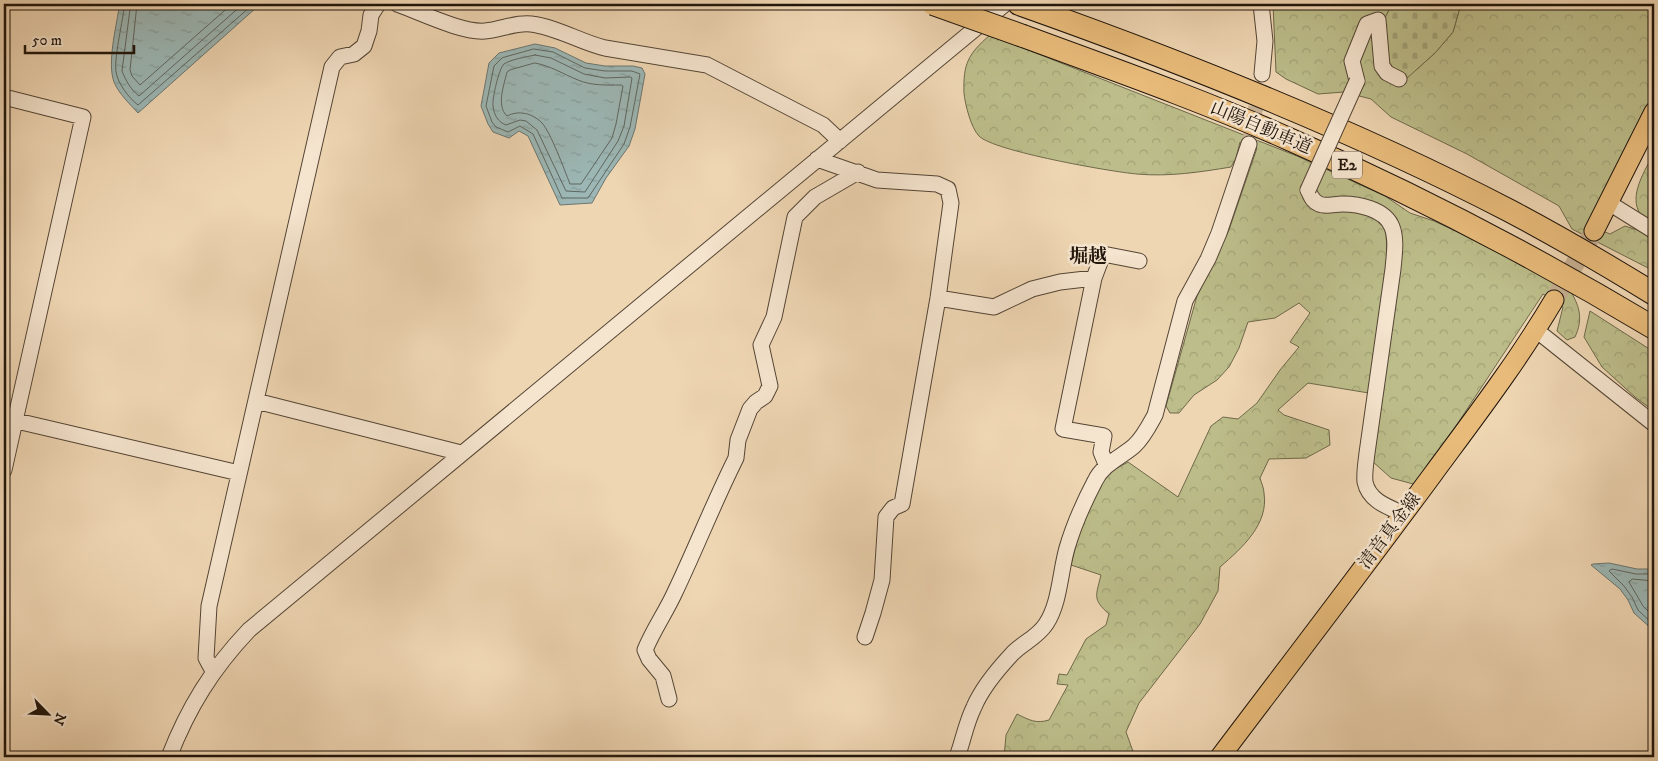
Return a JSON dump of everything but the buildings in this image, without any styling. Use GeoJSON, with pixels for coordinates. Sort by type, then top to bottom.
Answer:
{"type":"FeatureCollection","features":[{"type":"Feature","properties":{"kind":"highway","name":"山陽自動車道"},"geometry":{"type":"LineString","coordinates":[[933,4],[1161,86],[1272,132],[1408,193],[1497,238],[1654,328]]}},
{"type":"Feature","properties":{"kind":"highway","name":"山陽自動車道"},"geometry":{"type":"LineString","coordinates":[[1019,4],[1178,62],[1302,113],[1510,211],[1654,294]]}},
{"type":"Feature","properties":{"kind":"main road"},"geometry":{"type":"LineString","coordinates":[[1594,231],[1654,112]]}},
{"type":"Feature","properties":{"kind":"main road","name":"清音真金線"},"geometry":{"type":"LineString","coordinates":[[1220,757],[1404,514],[1488,399],[1536,330],[1554,300]]}},
{"type":"Feature","properties":{"kind":"street"},"geometry":{"type":"LineString","coordinates":[[213,671],[206,658],[209,606],[332,67],[340,57],[354,54],[364,46],[371,15],[378,4]]}},
{"type":"Feature","properties":{"kind":"street"},"geometry":{"type":"LineString","coordinates":[[397,4],[466,29],[485,31],[511,25],[530,24],[548,27],[604,48],[707,65],[823,125],[840,141]]}},
{"type":"Feature","properties":{"kind":"street"},"geometry":{"type":"LineString","coordinates":[[168,757],[194,701],[213,671],[230,650],[266,615],[1005,4]]}},
{"type":"Feature","properties":{"kind":"street"},"geometry":{"type":"LineString","coordinates":[[1262,4],[1265,41],[1262,74]]}},
{"type":"Feature","properties":{"kind":"street"},"geometry":{"type":"LineString","coordinates":[[1399,79],[1387,73],[1382,66],[1378,20],[1367,24],[1352,61],[1357,81],[1308,190],[1312,199],[1321,205],[1344,204],[1369,208],[1384,215],[1392,227],[1395,247],[1393,269],[1367,454],[1365,481],[1370,494],[1380,504],[1404,514]]}},
{"type":"Feature","properties":{"kind":"street"},"geometry":{"type":"LineString","coordinates":[[4,98],[83,117],[10,419],[4,470]]}},
{"type":"Feature","properties":{"kind":"street"},"geometry":{"type":"LineString","coordinates":[[957,757],[974,705],[998,670],[1014,652],[1046,625],[1053,609],[1067,548],[1076,521],[1096,478],[1106,464],[1118,459],[1136,444],[1148,429],[1155,415],[1185,301],[1220,233],[1249,144]]}},
{"type":"Feature","properties":{"kind":"street"},"geometry":{"type":"LineString","coordinates":[[817,160],[858,172],[877,180],[937,184],[948,189],[951,203],[938,298],[902,504],[893,508],[886,516],[882,580],[874,613],[865,637]]}},
{"type":"Feature","properties":{"kind":"street"},"geometry":{"type":"LineString","coordinates":[[669,699],[663,676],[649,659],[645,650],[649,639],[676,591],[736,458],[738,440],[750,409],[765,396],[770,386],[761,345],[774,318],[795,217],[815,197],[858,172]]}},
{"type":"Feature","properties":{"kind":"street"},"geometry":{"type":"LineString","coordinates":[[1609,203],[1654,231]]}},
{"type":"Feature","properties":{"kind":"street"},"geometry":{"type":"LineString","coordinates":[[1106,464],[1101,452],[1104,436],[1064,429],[1094,278],[1103,254],[1139,261]]}},
{"type":"Feature","properties":{"kind":"street"},"geometry":{"type":"LineString","coordinates":[[938,298],[994,307],[1032,289],[1060,282],[1094,278]]}},
{"type":"Feature","properties":{"kind":"street"},"geometry":{"type":"LineString","coordinates":[[1536,330],[1654,424]]}},
{"type":"Feature","properties":{"kind":"street"},"geometry":{"type":"LineString","coordinates":[[256,401],[461,453]]}},
{"type":"Feature","properties":{"kind":"street"},"geometry":{"type":"LineString","coordinates":[[10,419],[239,473]]}},
{"type":"Feature","properties":{"kind":"green space"},"geometry":{"type":"Polygon","coordinates":[[[1273,4],[1392,4],[1384,20],[1416,70],[1435,53],[1453,32],[1461,4],[1654,4],[1654,90],[1627,151],[1588,225],[1610,234],[1625,226],[1654,238],[1654,271],[1572,229],[1559,206],[1467,154],[1391,117],[1371,99],[1344,92],[1318,94],[1286,79],[1276,72],[1273,4]]]}},
{"type":"Feature","properties":{"kind":"green space"},"geometry":{"type":"Polygon","coordinates":[[[1392,4],[1461,4],[1453,32],[1435,53],[1406,79],[1389,68],[1384,20],[1392,4]]]}},
{"type":"Feature","properties":{"kind":"green space"},"geometry":{"type":"Polygon","coordinates":[[[990,35],[1297,156],[1385,196],[1410,213],[1434,221],[1479,242],[1571,292],[1577,303],[1580,319],[1579,325],[1575,337],[1567,340],[1557,331],[1563,307],[1543,294],[1417,485],[1391,478],[1372,461],[1381,395],[1308,383],[1278,410],[1284,415],[1329,430],[1330,445],[1306,458],[1269,459],[1260,478],[1264,491],[1264,504],[1258,525],[1237,552],[1220,567],[1218,591],[1200,624],[1139,703],[1126,732],[1135,757],[1004,757],[1006,735],[1017,714],[1033,721],[1049,720],[1068,685],[1057,684],[1059,674],[1067,675],[1086,639],[1106,625],[1109,614],[1100,605],[1097,597],[1101,575],[1071,565],[1085,516],[1096,492],[1103,482],[1114,471],[1128,462],[1178,497],[1211,426],[1223,417],[1238,419],[1257,403],[1299,347],[1290,342],[1310,313],[1299,303],[1275,318],[1248,322],[1239,348],[1229,367],[1217,380],[1194,395],[1179,413],[1170,413],[1166,406],[1197,296],[1229,230],[1257,148],[1240,142],[1236,158],[1231,167],[1208,171],[1149,175],[1054,160],[989,142],[979,136],[971,122],[964,93],[964,83],[968,60],[990,35]]]}},
{"type":"Feature","properties":{"kind":"green space"},"geometry":{"type":"Polygon","coordinates":[[[1654,152],[1654,224],[1641,215],[1637,208],[1636,200],[1639,183],[1654,152]]]}},
{"type":"Feature","properties":{"kind":"green space"},"geometry":{"type":"Polygon","coordinates":[[[1590,311],[1654,352],[1654,411],[1635,397],[1602,367],[1584,337],[1590,311]]]}},
{"type":"Feature","properties":{"kind":"water"},"geometry":{"type":"Polygon","coordinates":[[[117,4],[253,4],[257,7],[138,113],[119,90],[112,74],[113,45],[119,8],[117,4]]]}},
{"type":"Feature","properties":{"kind":"water"},"geometry":{"type":"Polygon","coordinates":[[[535,44],[555,48],[586,63],[642,68],[645,74],[635,129],[629,146],[606,178],[592,203],[560,205],[528,136],[519,131],[509,138],[493,132],[481,106],[489,63],[499,53],[535,44]]]}},
{"type":"Feature","properties":{"kind":"water"},"geometry":{"type":"Polygon","coordinates":[[[1609,563],[1637,569],[1654,569],[1654,631],[1634,613],[1620,589],[1591,565],[1609,563]]]}},
{"type":"Feature","properties":{"kind":"tunnel"},"geometry":{"type":"LineString","coordinates":[[1249,144],[1262,74]]}},
{"type":"Feature","properties":{"kind":"tunnel"},"geometry":{"type":"LineString","coordinates":[[1554,300],[1594,231]]}},
{"type":"Feature","properties":{"kind":"district","name":"堀越"},"geometry":{"type":"Point","coordinates":[1088,256]}}]}
